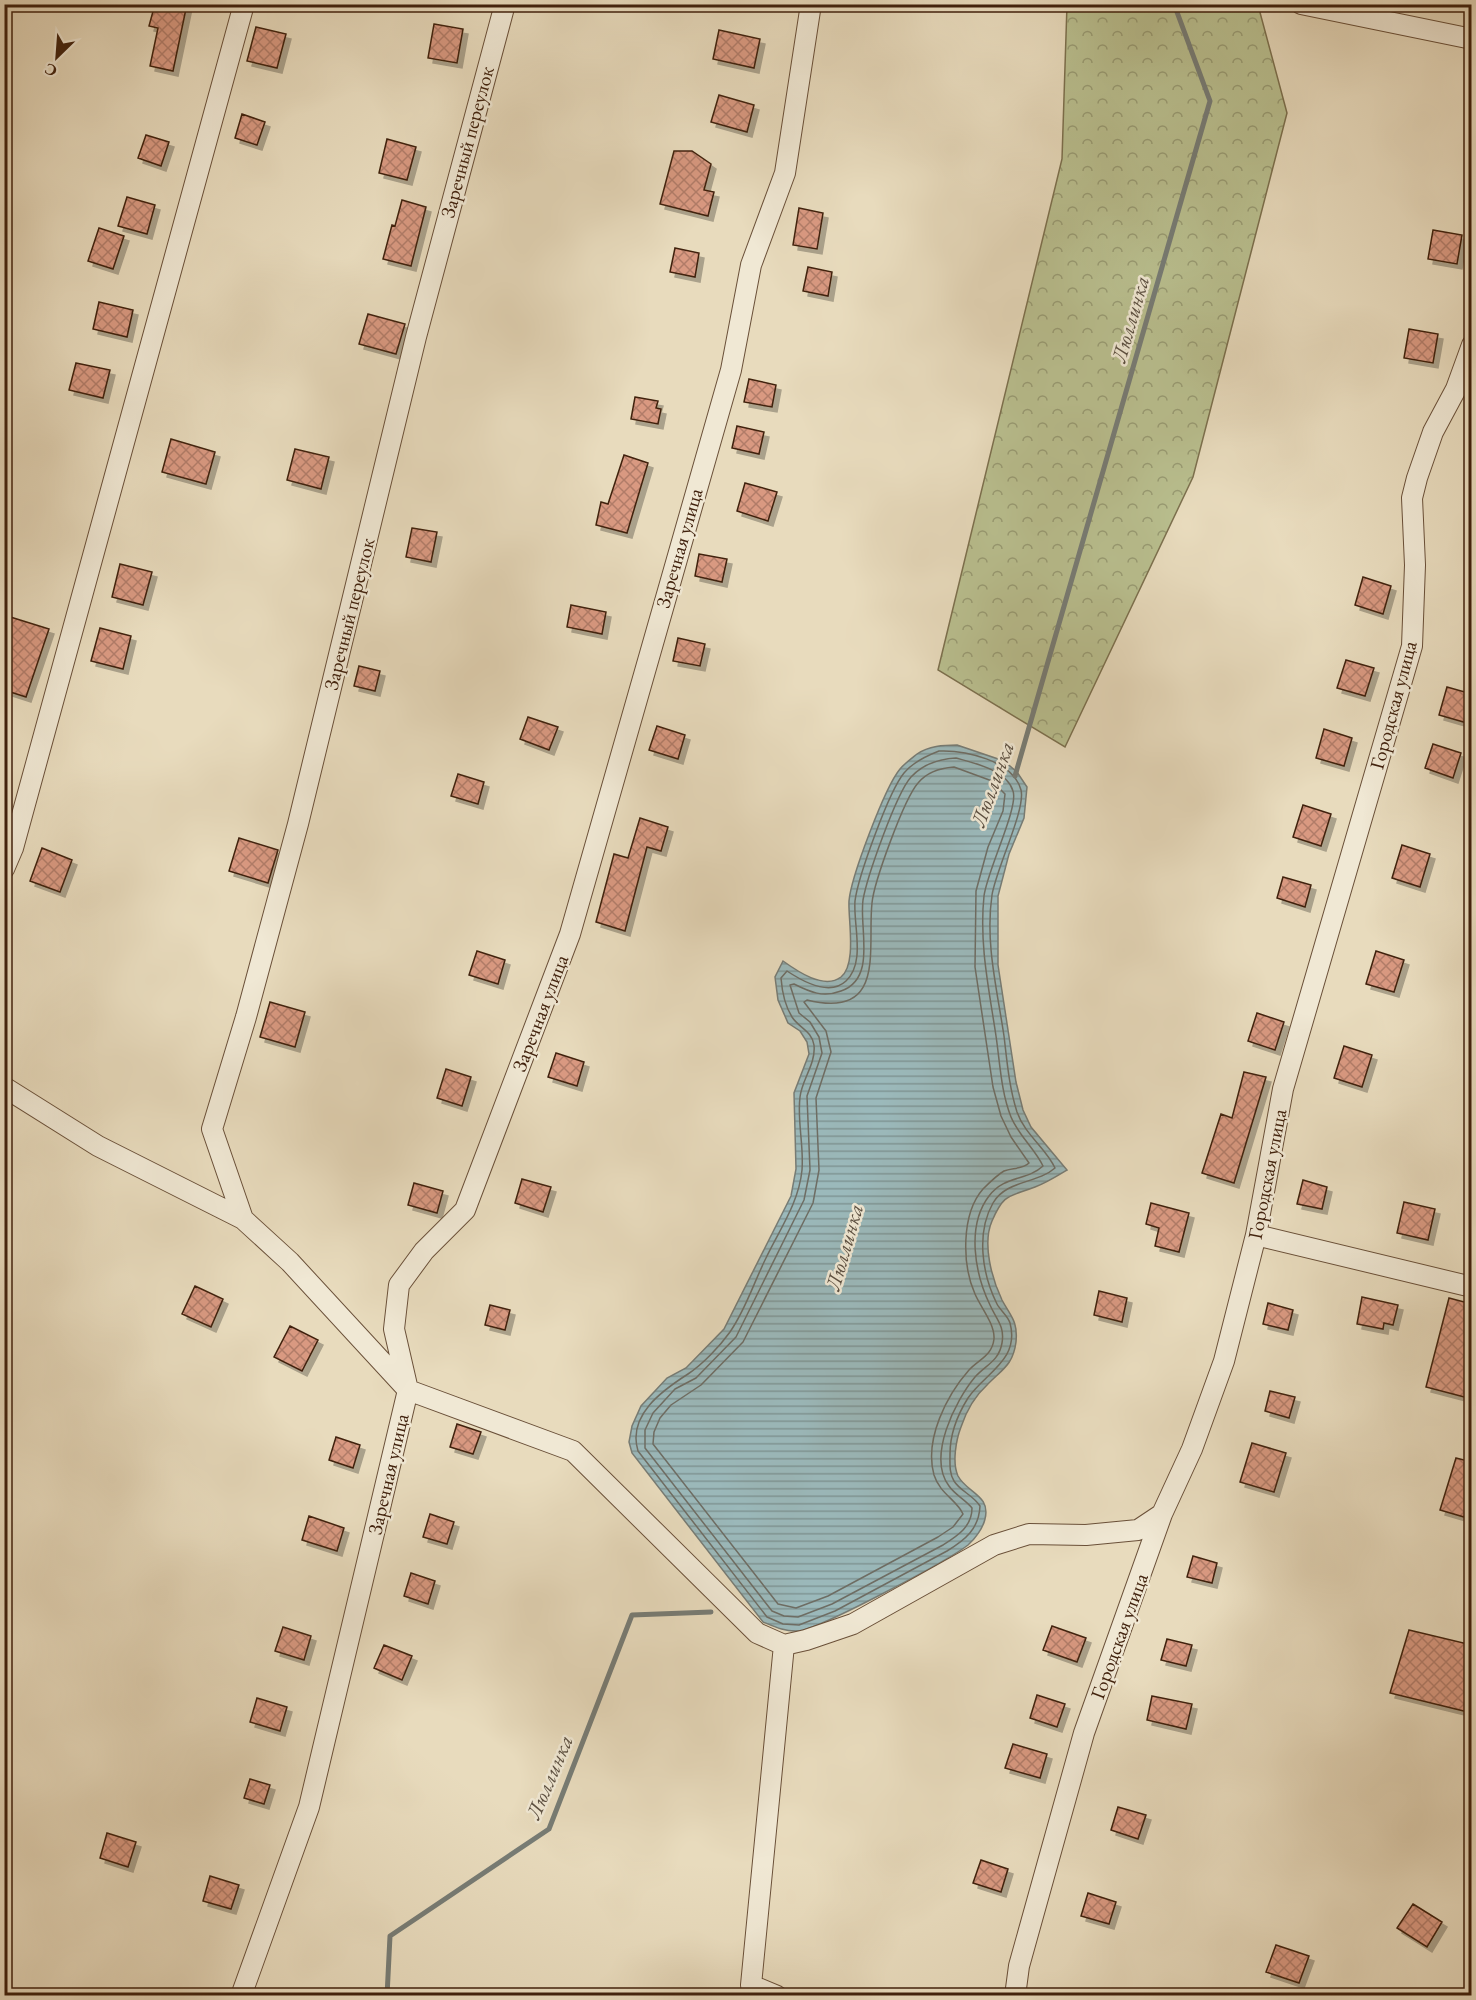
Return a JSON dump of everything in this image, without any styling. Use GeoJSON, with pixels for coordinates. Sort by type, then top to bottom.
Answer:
{"type":"FeatureCollection","features":[{"type":"Feature","properties":{"kind":"street"},"geometry":{"type":"LineString","coordinates":[[4,869],[13,849],[244,4]]}},
{"type":"Feature","properties":{"kind":"street","name":"Заречный переулок"},"geometry":{"type":"LineString","coordinates":[[243,1220],[212,1129],[246,1017],[297,824],[416,337],[506,4]]}},
{"type":"Feature","properties":{"kind":"street","name":"Заречная улица"},"geometry":{"type":"LineString","coordinates":[[241,1995],[309,1807],[408,1390],[394,1329],[399,1285],[424,1251],[465,1210],[570,934],[731,370],[751,265],[785,173],[811,4]]}},
{"type":"Feature","properties":{"kind":"street"},"geometry":{"type":"LineString","coordinates":[[1301,4],[1472,39]]}},
{"type":"Feature","properties":{"kind":"street","name":"Городская улица"},"geometry":{"type":"LineString","coordinates":[[1015,1995],[1019,1966],[1084,1733],[1162,1514],[1192,1449],[1224,1361],[1256,1234],[1283,1089],[1412,646],[1415,565],[1412,498],[1433,432],[1456,389],[1472,345]]}},
{"type":"Feature","properties":{"kind":"street"},"geometry":{"type":"LineString","coordinates":[[4,1087],[98,1146],[243,1220],[290,1262],[408,1390],[573,1451],[757,1633],[784,1645],[853,1624],[994,1545],[1029,1534],[1086,1535],[1138,1530],[1162,1514]]}},
{"type":"Feature","properties":{"kind":"street"},"geometry":{"type":"LineString","coordinates":[[1256,1234],[1472,1287]]}},
{"type":"Feature","properties":{"kind":"street"},"geometry":{"type":"LineString","coordinates":[[777,1995],[751,1985],[784,1645]]}},
{"type":"Feature","properties":{"kind":"green space"},"geometry":{"type":"Polygon","coordinates":[[[1067,5],[1258,5],[1287,113],[1193,477],[1065,747],[938,670],[1062,159],[1067,5]]]}},
{"type":"Feature","properties":{"kind":"water"},"geometry":{"type":"Polygon","coordinates":[[[957,745],[1004,761],[1017,772],[1027,787],[1024,818],[1009,854],[998,896],[998,965],[1016,1082],[1023,1110],[1031,1127],[1067,1170],[1043,1184],[1008,1197],[1000,1205],[989,1230],[988,1251],[992,1272],[1002,1300],[1013,1320],[1016,1342],[1009,1362],[971,1404],[956,1445],[955,1465],[958,1476],[985,1505],[985,1519],[981,1530],[971,1543],[911,1579],[810,1628],[798,1631],[785,1630],[763,1622],[632,1453],[629,1442],[632,1426],[641,1406],[667,1378],[686,1368],[724,1329],[791,1196],[796,1169],[794,1093],[809,1054],[807,1042],[800,1031],[788,1023],[778,1000],[775,977],[783,961],[803,974],[819,980],[834,980],[846,971],[851,941],[849,901],[851,889],[862,853],[886,794],[900,769],[917,754],[936,746],[957,745]]]}},
{"type":"Feature","properties":{"kind":"building"},"geometry":{"type":"Polygon","coordinates":[[[155,4],[187,4],[173,71],[150,66],[158,28],[149,26],[155,4]]]}},
{"type":"Feature","properties":{"kind":"building"},"geometry":{"type":"Polygon","coordinates":[[[434,24],[463,29],[457,63],[428,58],[434,24]]]}},
{"type":"Feature","properties":{"kind":"building"},"geometry":{"type":"Polygon","coordinates":[[[256,27],[286,34],[277,68],[247,61],[256,27]]]}},
{"type":"Feature","properties":{"kind":"building"},"geometry":{"type":"Polygon","coordinates":[[[719,30],[760,39],[754,68],[713,59],[719,30]]]}},
{"type":"Feature","properties":{"kind":"building"},"geometry":{"type":"Polygon","coordinates":[[[719,95],[754,105],[747,132],[711,122],[719,95]]]}},
{"type":"Feature","properties":{"kind":"building"},"geometry":{"type":"Polygon","coordinates":[[[242,114],[265,122],[257,145],[235,138],[242,114]]]}},
{"type":"Feature","properties":{"kind":"building"},"geometry":{"type":"Polygon","coordinates":[[[146,135],[169,142],[161,166],[138,158],[146,135]]]}},
{"type":"Feature","properties":{"kind":"building"},"geometry":{"type":"Polygon","coordinates":[[[387,139],[416,147],[407,180],[379,173],[387,139]]]}},
{"type":"Feature","properties":{"kind":"building"},"geometry":{"type":"Polygon","coordinates":[[[674,151],[692,151],[711,164],[704,190],[714,192],[708,216],[660,204],[674,151]]]}},
{"type":"Feature","properties":{"kind":"building"},"geometry":{"type":"Polygon","coordinates":[[[127,197],[155,205],[147,234],[118,226],[127,197]]]}},
{"type":"Feature","properties":{"kind":"building"},"geometry":{"type":"Polygon","coordinates":[[[402,200],[426,207],[411,266],[383,259],[392,225],[395,226],[402,200]]]}},
{"type":"Feature","properties":{"kind":"building"},"geometry":{"type":"Polygon","coordinates":[[[799,208],[823,213],[817,249],[793,245],[799,208]]]}},
{"type":"Feature","properties":{"kind":"building"},"geometry":{"type":"Polygon","coordinates":[[[99,228],[124,236],[113,269],[88,261],[99,228]]]}},
{"type":"Feature","properties":{"kind":"building"},"geometry":{"type":"Polygon","coordinates":[[[1433,230],[1462,235],[1457,264],[1428,259],[1433,230]]]}},
{"type":"Feature","properties":{"kind":"building"},"geometry":{"type":"Polygon","coordinates":[[[675,248],[699,253],[695,277],[670,272],[675,248]]]}},
{"type":"Feature","properties":{"kind":"building"},"geometry":{"type":"Polygon","coordinates":[[[808,267],[832,272],[828,296],[803,291],[808,267]]]}},
{"type":"Feature","properties":{"kind":"building"},"geometry":{"type":"Polygon","coordinates":[[[99,302],[133,310],[127,337],[93,329],[99,302]]]}},
{"type":"Feature","properties":{"kind":"building"},"geometry":{"type":"Polygon","coordinates":[[[368,314],[405,324],[396,354],[359,344],[368,314]]]}},
{"type":"Feature","properties":{"kind":"building"},"geometry":{"type":"Polygon","coordinates":[[[1409,329],[1438,334],[1433,363],[1404,358],[1409,329]]]}},
{"type":"Feature","properties":{"kind":"building"},"geometry":{"type":"Polygon","coordinates":[[[76,363],[110,370],[103,398],[69,390],[76,363]]]}},
{"type":"Feature","properties":{"kind":"building"},"geometry":{"type":"Polygon","coordinates":[[[749,379],[776,385],[772,407],[744,402],[749,379]]]}},
{"type":"Feature","properties":{"kind":"building"},"geometry":{"type":"Polygon","coordinates":[[[635,397],[658,401],[656,408],[661,409],[658,424],[631,419],[635,397]]]}},
{"type":"Feature","properties":{"kind":"building"},"geometry":{"type":"Polygon","coordinates":[[[737,426],[764,432],[759,454],[732,448],[737,426]]]}},
{"type":"Feature","properties":{"kind":"building"},"geometry":{"type":"Polygon","coordinates":[[[171,439],[215,452],[206,484],[162,472],[171,439]]]}},
{"type":"Feature","properties":{"kind":"building"},"geometry":{"type":"Polygon","coordinates":[[[295,449],[329,457],[321,489],[287,480],[295,449]]]}},
{"type":"Feature","properties":{"kind":"building"},"geometry":{"type":"Polygon","coordinates":[[[624,455],[648,463],[627,533],[596,525],[601,502],[608,504],[624,455]]]}},
{"type":"Feature","properties":{"kind":"building"},"geometry":{"type":"Polygon","coordinates":[[[745,483],[777,492],[768,521],[737,511],[745,483]]]}},
{"type":"Feature","properties":{"kind":"building"},"geometry":{"type":"Polygon","coordinates":[[[412,528],[437,532],[431,562],[406,557],[412,528]]]}},
{"type":"Feature","properties":{"kind":"building"},"geometry":{"type":"Polygon","coordinates":[[[699,554],[727,559],[722,582],[695,576],[699,554]]]}},
{"type":"Feature","properties":{"kind":"building"},"geometry":{"type":"Polygon","coordinates":[[[120,564],[152,572],[143,605],[112,597],[120,564]]]}},
{"type":"Feature","properties":{"kind":"building"},"geometry":{"type":"Polygon","coordinates":[[[1363,577],[1391,586],[1383,614],[1355,605],[1363,577]]]}},
{"type":"Feature","properties":{"kind":"building"},"geometry":{"type":"Polygon","coordinates":[[[571,605],[606,612],[602,634],[567,627],[571,605]]]}},
{"type":"Feature","properties":{"kind":"building"},"geometry":{"type":"Polygon","coordinates":[[[4,615],[49,629],[26,697],[4,690],[4,615]]]}},
{"type":"Feature","properties":{"kind":"building"},"geometry":{"type":"Polygon","coordinates":[[[100,628],[131,636],[123,669],[91,661],[100,628]]]}},
{"type":"Feature","properties":{"kind":"building"},"geometry":{"type":"Polygon","coordinates":[[[678,638],[705,644],[700,666],[673,661],[678,638]]]}},
{"type":"Feature","properties":{"kind":"building"},"geometry":{"type":"Polygon","coordinates":[[[1346,660],[1374,668],[1365,696],[1337,688],[1346,660]]]}},
{"type":"Feature","properties":{"kind":"building"},"geometry":{"type":"Polygon","coordinates":[[[359,666],[380,671],[375,691],[354,686],[359,666]]]}},
{"type":"Feature","properties":{"kind":"building"},"geometry":{"type":"Polygon","coordinates":[[[1447,687],[1472,694],[1472,707],[1467,723],[1439,715],[1447,687]]]}},
{"type":"Feature","properties":{"kind":"building"},"geometry":{"type":"Polygon","coordinates":[[[528,717],[558,727],[549,750],[520,739],[528,717]]]}},
{"type":"Feature","properties":{"kind":"building"},"geometry":{"type":"Polygon","coordinates":[[[657,726],[685,735],[678,759],[649,750],[657,726]]]}},
{"type":"Feature","properties":{"kind":"building"},"geometry":{"type":"Polygon","coordinates":[[[1324,729],[1352,738],[1344,766],[1316,758],[1324,729]]]}},
{"type":"Feature","properties":{"kind":"building"},"geometry":{"type":"Polygon","coordinates":[[[1433,744],[1461,753],[1453,778],[1425,768],[1433,744]]]}},
{"type":"Feature","properties":{"kind":"building"},"geometry":{"type":"Polygon","coordinates":[[[458,774],[484,782],[478,804],[451,796],[458,774]]]}},
{"type":"Feature","properties":{"kind":"building"},"geometry":{"type":"Polygon","coordinates":[[[1303,805],[1331,814],[1321,846],[1293,837],[1303,805]]]}},
{"type":"Feature","properties":{"kind":"building"},"geometry":{"type":"Polygon","coordinates":[[[640,818],[668,827],[661,851],[647,847],[625,931],[596,922],[614,854],[628,858],[640,818]]]}},
{"type":"Feature","properties":{"kind":"building"},"geometry":{"type":"Polygon","coordinates":[[[239,838],[278,850],[268,883],[229,871],[239,838]]]}},
{"type":"Feature","properties":{"kind":"building"},"geometry":{"type":"Polygon","coordinates":[[[1402,845],[1430,854],[1420,887],[1392,878],[1402,845]]]}},
{"type":"Feature","properties":{"kind":"building"},"geometry":{"type":"Polygon","coordinates":[[[42,848],[72,860],[60,892],[30,881],[42,848]]]}},
{"type":"Feature","properties":{"kind":"building"},"geometry":{"type":"Polygon","coordinates":[[[1283,877],[1311,885],[1305,907],[1277,898],[1283,877]]]}},
{"type":"Feature","properties":{"kind":"building"},"geometry":{"type":"Polygon","coordinates":[[[477,951],[505,960],[498,984],[469,975],[477,951]]]}},
{"type":"Feature","properties":{"kind":"building"},"geometry":{"type":"Polygon","coordinates":[[[1376,951],[1404,960],[1394,992],[1366,984],[1376,951]]]}},
{"type":"Feature","properties":{"kind":"building"},"geometry":{"type":"Polygon","coordinates":[[[270,1002],[305,1012],[295,1047],[260,1037],[270,1002]]]}},
{"type":"Feature","properties":{"kind":"building"},"geometry":{"type":"Polygon","coordinates":[[[1257,1013],[1284,1022],[1275,1050],[1248,1041],[1257,1013]]]}},
{"type":"Feature","properties":{"kind":"building"},"geometry":{"type":"Polygon","coordinates":[[[1344,1046],[1372,1055],[1362,1087],[1334,1078],[1344,1046]]]}},
{"type":"Feature","properties":{"kind":"building"},"geometry":{"type":"Polygon","coordinates":[[[556,1053],[584,1062],[577,1086],[548,1077],[556,1053]]]}},
{"type":"Feature","properties":{"kind":"building"},"geometry":{"type":"Polygon","coordinates":[[[446,1069],[471,1077],[462,1106],[437,1098],[446,1069]]]}},
{"type":"Feature","properties":{"kind":"building"},"geometry":{"type":"Polygon","coordinates":[[[1244,1072],[1266,1077],[1234,1183],[1202,1173],[1221,1114],[1232,1118],[1244,1072]]]}},
{"type":"Feature","properties":{"kind":"building"},"geometry":{"type":"Polygon","coordinates":[[[522,1179],[551,1187],[543,1212],[515,1203],[522,1179]]]}},
{"type":"Feature","properties":{"kind":"building"},"geometry":{"type":"Polygon","coordinates":[[[1303,1180],[1327,1187],[1322,1209],[1297,1204],[1303,1180]]]}},
{"type":"Feature","properties":{"kind":"building"},"geometry":{"type":"Polygon","coordinates":[[[414,1183],[443,1191],[437,1213],[408,1205],[414,1183]]]}},
{"type":"Feature","properties":{"kind":"building"},"geometry":{"type":"Polygon","coordinates":[[[1404,1202],[1435,1209],[1428,1240],[1397,1233],[1404,1202]]]}},
{"type":"Feature","properties":{"kind":"building"},"geometry":{"type":"Polygon","coordinates":[[[1151,1203],[1189,1213],[1179,1252],[1155,1246],[1159,1228],[1146,1224],[1151,1203]]]}},
{"type":"Feature","properties":{"kind":"building"},"geometry":{"type":"Polygon","coordinates":[[[195,1286],[223,1299],[211,1327],[182,1314],[195,1286]]]}},
{"type":"Feature","properties":{"kind":"building"},"geometry":{"type":"Polygon","coordinates":[[[1099,1291],[1127,1298],[1122,1322],[1094,1315],[1099,1291]]]}},
{"type":"Feature","properties":{"kind":"building"},"geometry":{"type":"Polygon","coordinates":[[[1362,1297],[1398,1305],[1393,1325],[1384,1323],[1383,1329],[1357,1324],[1362,1297]]]}},
{"type":"Feature","properties":{"kind":"building"},"geometry":{"type":"Polygon","coordinates":[[[1449,1298],[1472,1304],[1472,1399],[1426,1387],[1449,1298]]]}},
{"type":"Feature","properties":{"kind":"building"},"geometry":{"type":"Polygon","coordinates":[[[1268,1303],[1293,1310],[1288,1330],[1263,1324],[1268,1303]]]}},
{"type":"Feature","properties":{"kind":"building"},"geometry":{"type":"Polygon","coordinates":[[[490,1305],[510,1310],[505,1330],[485,1325],[490,1305]]]}},
{"type":"Feature","properties":{"kind":"building"},"geometry":{"type":"Polygon","coordinates":[[[290,1326],[318,1340],[302,1371],[274,1357],[290,1326]]]}},
{"type":"Feature","properties":{"kind":"building"},"geometry":{"type":"Polygon","coordinates":[[[1270,1391],[1295,1397],[1289,1418],[1265,1411],[1270,1391]]]}},
{"type":"Feature","properties":{"kind":"building"},"geometry":{"type":"Polygon","coordinates":[[[457,1424],[481,1432],[473,1454],[450,1447],[457,1424]]]}},
{"type":"Feature","properties":{"kind":"building"},"geometry":{"type":"Polygon","coordinates":[[[336,1437],[360,1445],[353,1468],[329,1460],[336,1437]]]}},
{"type":"Feature","properties":{"kind":"building"},"geometry":{"type":"Polygon","coordinates":[[[1252,1443],[1286,1453],[1274,1492],[1240,1482],[1252,1443]]]}},
{"type":"Feature","properties":{"kind":"building"},"geometry":{"type":"Polygon","coordinates":[[[1456,1458],[1472,1462],[1472,1493],[1464,1517],[1440,1510],[1456,1458]]]}},
{"type":"Feature","properties":{"kind":"building"},"geometry":{"type":"Polygon","coordinates":[[[430,1514],[454,1522],[447,1544],[423,1537],[430,1514]]]}},
{"type":"Feature","properties":{"kind":"building"},"geometry":{"type":"Polygon","coordinates":[[[309,1516],[344,1528],[337,1551],[302,1540],[309,1516]]]}},
{"type":"Feature","properties":{"kind":"building"},"geometry":{"type":"Polygon","coordinates":[[[1193,1556],[1217,1563],[1212,1583],[1187,1577],[1193,1556]]]}},
{"type":"Feature","properties":{"kind":"building"},"geometry":{"type":"Polygon","coordinates":[[[411,1573],[435,1581],[428,1604],[404,1596],[411,1573]]]}},
{"type":"Feature","properties":{"kind":"building"},"geometry":{"type":"Polygon","coordinates":[[[1052,1626],[1086,1638],[1077,1662],[1043,1650],[1052,1626]]]}},
{"type":"Feature","properties":{"kind":"building"},"geometry":{"type":"Polygon","coordinates":[[[283,1627],[311,1636],[304,1660],[275,1651],[283,1627]]]}},
{"type":"Feature","properties":{"kind":"building"},"geometry":{"type":"Polygon","coordinates":[[[1409,1630],[1472,1645],[1472,1713],[1390,1693],[1409,1630]]]}},
{"type":"Feature","properties":{"kind":"building"},"geometry":{"type":"Polygon","coordinates":[[[1167,1639],[1192,1645],[1186,1666],[1161,1660],[1167,1639]]]}},
{"type":"Feature","properties":{"kind":"building"},"geometry":{"type":"Polygon","coordinates":[[[384,1645],[412,1656],[402,1680],[374,1668],[384,1645]]]}},
{"type":"Feature","properties":{"kind":"building"},"geometry":{"type":"Polygon","coordinates":[[[1037,1695],[1065,1704],[1057,1727],[1030,1718],[1037,1695]]]}},
{"type":"Feature","properties":{"kind":"building"},"geometry":{"type":"Polygon","coordinates":[[[1152,1696],[1192,1704],[1186,1729],[1147,1720],[1152,1696]]]}},
{"type":"Feature","properties":{"kind":"building"},"geometry":{"type":"Polygon","coordinates":[[[257,1698],[287,1707],[280,1731],[250,1722],[257,1698]]]}},
{"type":"Feature","properties":{"kind":"building"},"geometry":{"type":"Polygon","coordinates":[[[1013,1744],[1047,1754],[1040,1778],[1005,1768],[1013,1744]]]}},
{"type":"Feature","properties":{"kind":"building"},"geometry":{"type":"Polygon","coordinates":[[[250,1779],[270,1785],[264,1804],[244,1798],[250,1779]]]}},
{"type":"Feature","properties":{"kind":"building"},"geometry":{"type":"Polygon","coordinates":[[[1118,1807],[1146,1815],[1138,1839],[1111,1830],[1118,1807]]]}},
{"type":"Feature","properties":{"kind":"building"},"geometry":{"type":"Polygon","coordinates":[[[107,1833],[136,1842],[128,1867],[100,1858],[107,1833]]]}},
{"type":"Feature","properties":{"kind":"building"},"geometry":{"type":"Polygon","coordinates":[[[981,1860],[1008,1869],[1001,1892],[973,1883],[981,1860]]]}},
{"type":"Feature","properties":{"kind":"building"},"geometry":{"type":"Polygon","coordinates":[[[210,1876],[239,1885],[231,1909],[203,1901],[210,1876]]]}},
{"type":"Feature","properties":{"kind":"building"},"geometry":{"type":"Polygon","coordinates":[[[1088,1893],[1116,1902],[1109,1924],[1081,1916],[1088,1893]]]}},
{"type":"Feature","properties":{"kind":"building"},"geometry":{"type":"Polygon","coordinates":[[[1413,1904],[1442,1922],[1427,1947],[1397,1928],[1413,1904]]]}},
{"type":"Feature","properties":{"kind":"building"},"geometry":{"type":"Polygon","coordinates":[[[1276,1945],[1309,1956],[1299,1983],[1266,1972],[1276,1945]]]}},
{"type":"Feature","properties":{"kind":"waterway","name":"Люллинка"},"geometry":{"type":"LineString","coordinates":[[1015,776],[1210,101],[1174,4]]}},
{"type":"Feature","properties":{"kind":"waterway","name":"Люллинка"},"geometry":{"type":"LineString","coordinates":[[387,1996],[390,1936],[549,1829],[632,1615],[711,1612]]}}]}
